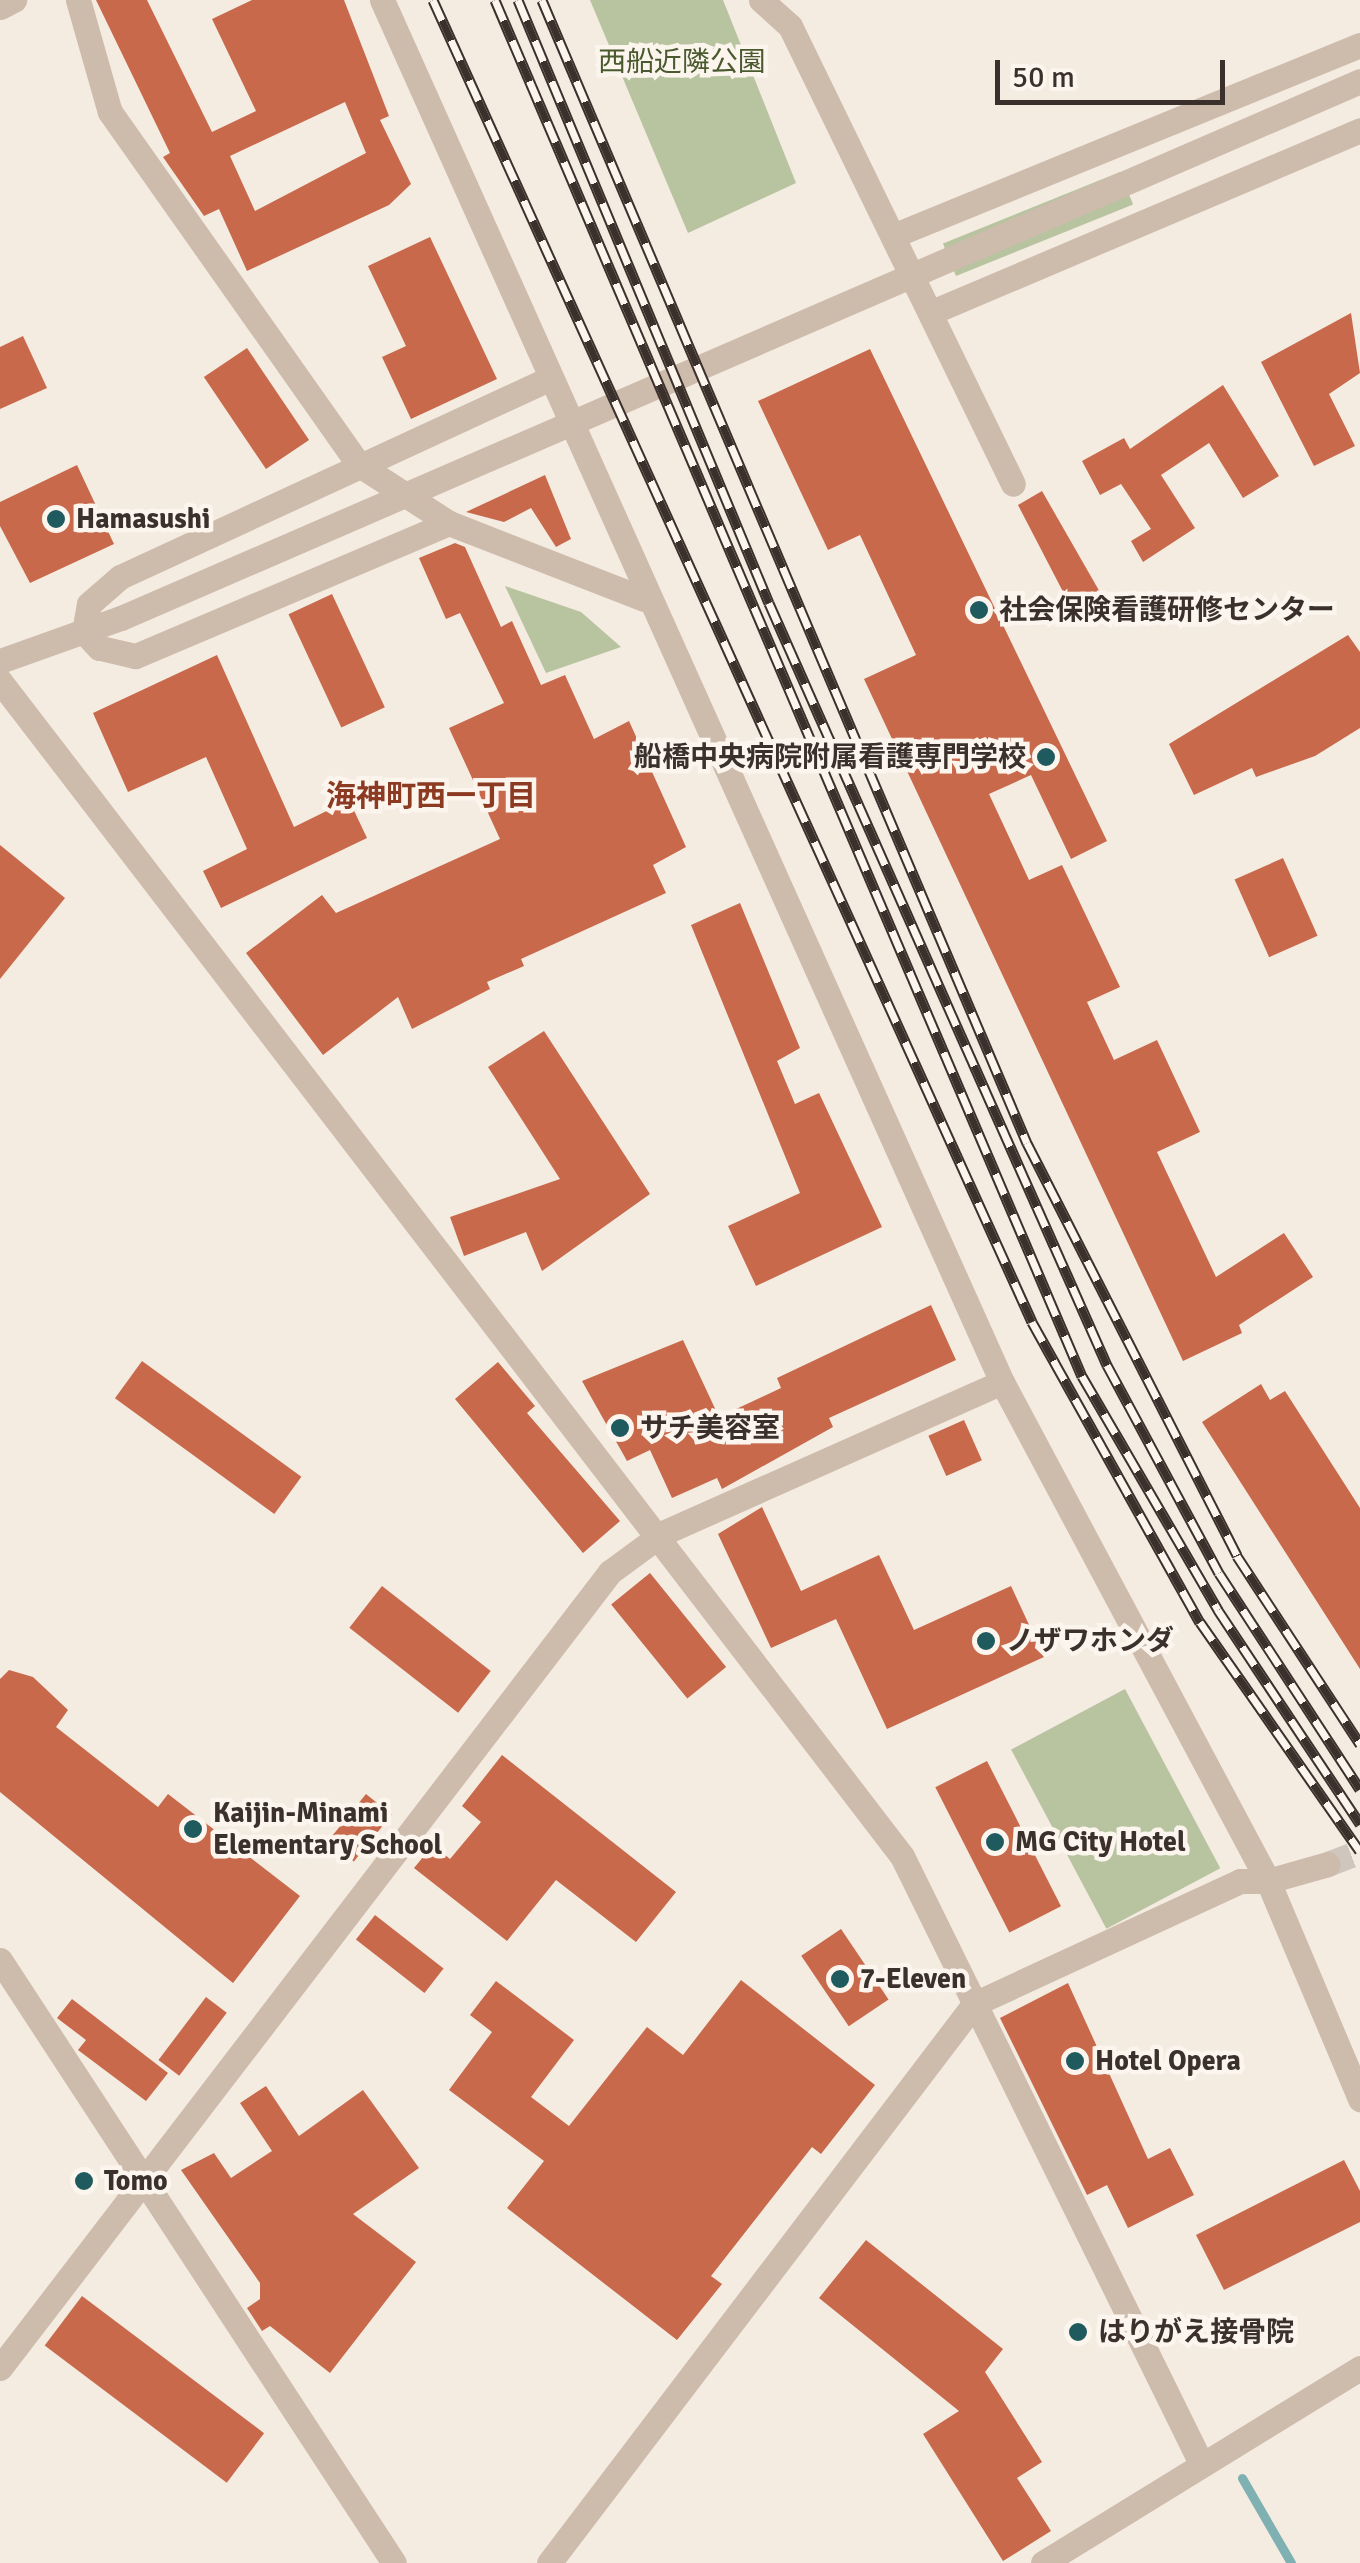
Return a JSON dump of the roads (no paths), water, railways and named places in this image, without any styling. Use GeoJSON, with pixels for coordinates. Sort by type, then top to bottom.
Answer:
{"type":"FeatureCollection","features":[{"type":"Feature","properties":{"kind":"street"},"geometry":{"type":"LineString","coordinates":[[0,7],[14,0]]}},
{"type":"Feature","properties":{"kind":"street"},"geometry":{"type":"LineString","coordinates":[[78,0],[110,112],[358,464],[450,523],[644,599]]}},
{"type":"Feature","properties":{"kind":"street"},"geometry":{"type":"LineString","coordinates":[[382,0],[644,599],[1002,1382],[1268,1881],[1360,2099]]}},
{"type":"Feature","properties":{"kind":"street"},"geometry":{"type":"LineString","coordinates":[[761,0],[790,26],[895,234],[1013,484]]}},
{"type":"Feature","properties":{"kind":"street"},"geometry":{"type":"LineString","coordinates":[[895,234],[1360,45]]}},
{"type":"Feature","properties":{"kind":"street"},"geometry":{"type":"LineString","coordinates":[[0,662],[121,618],[1353,84]]}},
{"type":"Feature","properties":{"kind":"street"},"geometry":{"type":"LineString","coordinates":[[932,312],[1360,130]]}},
{"type":"Feature","properties":{"kind":"street"},"geometry":{"type":"LineString","coordinates":[[84,632],[101,589],[358,464],[547,380]]}},
{"type":"Feature","properties":{"kind":"street"},"geometry":{"type":"LineString","coordinates":[[84,632],[99,648],[135,656],[450,523]]}},
{"type":"Feature","properties":{"kind":"street"},"geometry":{"type":"LineString","coordinates":[[0,681],[663,1533],[902,1856],[1199,2459]]}},
{"type":"Feature","properties":{"kind":"street"},"geometry":{"type":"LineString","coordinates":[[1,2364],[610,1572],[663,1533],[1002,1382]]}},
{"type":"Feature","properties":{"kind":"street"},"geometry":{"type":"LineString","coordinates":[[549,2563],[974,2004],[1240,1881],[1268,1881],[1328,1864]]}},
{"type":"Feature","properties":{"kind":"street"},"geometry":{"type":"LineString","coordinates":[[0,1960],[142,2184],[394,2563]]}},
{"type":"Feature","properties":{"kind":"street"},"geometry":{"type":"LineString","coordinates":[[1043,2563],[1199,2459],[1360,2368]]}},
{"type":"Feature","properties":{"kind":"waterway"},"geometry":{"type":"LineString","coordinates":[[1242,2478],[1291,2563]]}},
{"type":"Feature","properties":{"kind":"tunnel"},"geometry":{"type":"LineString","coordinates":[[1328,1864],[1360,1852]]}},
{"type":"Feature","properties":{"kind":"railway"},"geometry":{"type":"LineString","coordinates":[[433,0],[1032,1322],[1200,1622],[1360,1851]]}},
{"type":"Feature","properties":{"kind":"railway"},"geometry":{"type":"LineString","coordinates":[[495,0],[1082,1376],[1218,1610],[1360,1824]]}},
{"type":"Feature","properties":{"kind":"railway"},"geometry":{"type":"LineString","coordinates":[[518,0],[769,603],[1107,1365],[1219,1573],[1360,1789]]}},
{"type":"Feature","properties":{"kind":"railway"},"geometry":{"type":"LineString","coordinates":[[542,0],[1027,1143],[1237,1556],[1360,1744]]}},
{"type":"Feature","properties":{"kind":"place","name":"Hamasushi"},"geometry":{"type":"Point","coordinates":[56,519]}},
{"type":"Feature","properties":{"kind":"place","name":"社会保険看護研修センター"},"geometry":{"type":"Point","coordinates":[979,610]}},
{"type":"Feature","properties":{"kind":"place","name":"船橋中央病院附属看護専門学校"},"geometry":{"type":"Point","coordinates":[1046,757]}},
{"type":"Feature","properties":{"kind":"place","name":"サチ美容室"},"geometry":{"type":"Point","coordinates":[620,1428]}},
{"type":"Feature","properties":{"kind":"place","name":"ノザワホンダ"},"geometry":{"type":"Point","coordinates":[986,1641]}},
{"type":"Feature","properties":{"kind":"place","name":"Kaijin-Minami Elementary School"},"geometry":{"type":"Point","coordinates":[193,1829]}},
{"type":"Feature","properties":{"kind":"place","name":"MG City Hotel"},"geometry":{"type":"Point","coordinates":[995,1842]}},
{"type":"Feature","properties":{"kind":"place","name":"7-Eleven"},"geometry":{"type":"Point","coordinates":[840,1979]}},
{"type":"Feature","properties":{"kind":"place","name":"Hotel Opera"},"geometry":{"type":"Point","coordinates":[1075,2061]}},
{"type":"Feature","properties":{"kind":"place","name":"Tomo"},"geometry":{"type":"Point","coordinates":[84,2181]}},
{"type":"Feature","properties":{"kind":"place","name":"はりがえ接骨院"},"geometry":{"type":"Point","coordinates":[1078,2332]}},
{"type":"Feature","properties":{"kind":"district","name":"海神町西一丁目"},"geometry":{"type":"Point","coordinates":[431,797]}},
{"type":"Feature","properties":{"kind":"park label","name":"西船近隣公園"},"geometry":{"type":"Point","coordinates":[682,62]}}]}
